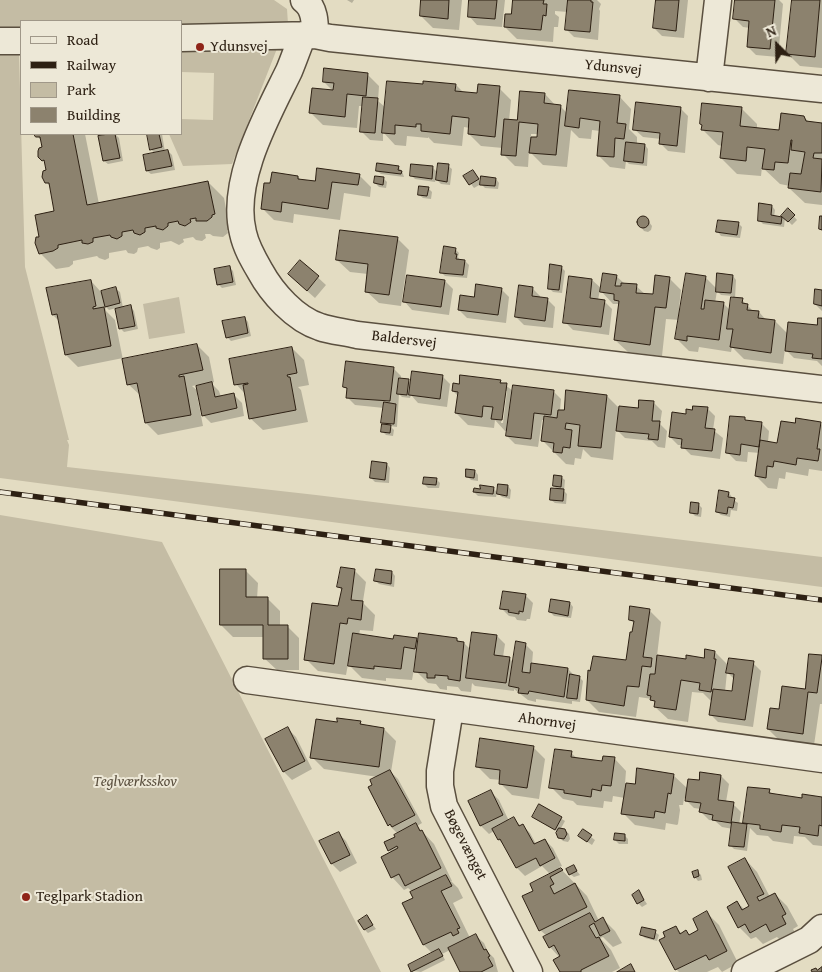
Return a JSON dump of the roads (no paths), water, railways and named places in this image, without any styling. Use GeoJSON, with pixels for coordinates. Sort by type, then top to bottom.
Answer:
{"type":"FeatureCollection","features":[{"type":"Feature","properties":{"kind":"street"},"geometry":{"type":"LineString","coordinates":[[304,0],[314,14],[309,35]]}},
{"type":"Feature","properties":{"kind":"street"},"geometry":{"type":"LineString","coordinates":[[709,78],[718,0]]}},
{"type":"Feature","properties":{"kind":"street","name":"Ydunsvej"},"geometry":{"type":"LineString","coordinates":[[182,38],[309,35],[822,89]]}},
{"type":"Feature","properties":{"kind":"street","name":"Baldersvej"},"geometry":{"type":"LineString","coordinates":[[309,35],[262,124],[246,174],[241,200],[242,232],[249,252],[270,289],[294,312],[318,327],[357,334],[822,389]]}},
{"type":"Feature","properties":{"kind":"street"},"geometry":{"type":"LineString","coordinates":[[0,41],[20,40]]}},
{"type":"Feature","properties":{"kind":"street","name":"Ahornvej"},"geometry":{"type":"LineString","coordinates":[[263,687],[450,708],[822,759]]}},
{"type":"Feature","properties":{"kind":"street","name":"Bøgevænget"},"geometry":{"type":"LineString","coordinates":[[450,708],[440,772],[440,786],[444,806],[530,972]]}},
{"type":"Feature","properties":{"kind":"street"},"geometry":{"type":"LineString","coordinates":[[745,972],[809,940],[822,928]]}},
{"type":"Feature","properties":{"kind":"railway"},"geometry":{"type":"LineString","coordinates":[[0,492],[822,600]]}},
{"type":"Feature","properties":{"kind":"place","name":"Ydunsvej"},"geometry":{"type":"Point","coordinates":[200,47]}},
{"type":"Feature","properties":{"kind":"place","name":"Teglpark Stadion"},"geometry":{"type":"Point","coordinates":[26,897]}},
{"type":"Feature","properties":{"kind":"park label","name":"Teglværksskov"},"geometry":{"type":"Point","coordinates":[135,782]}}]}
